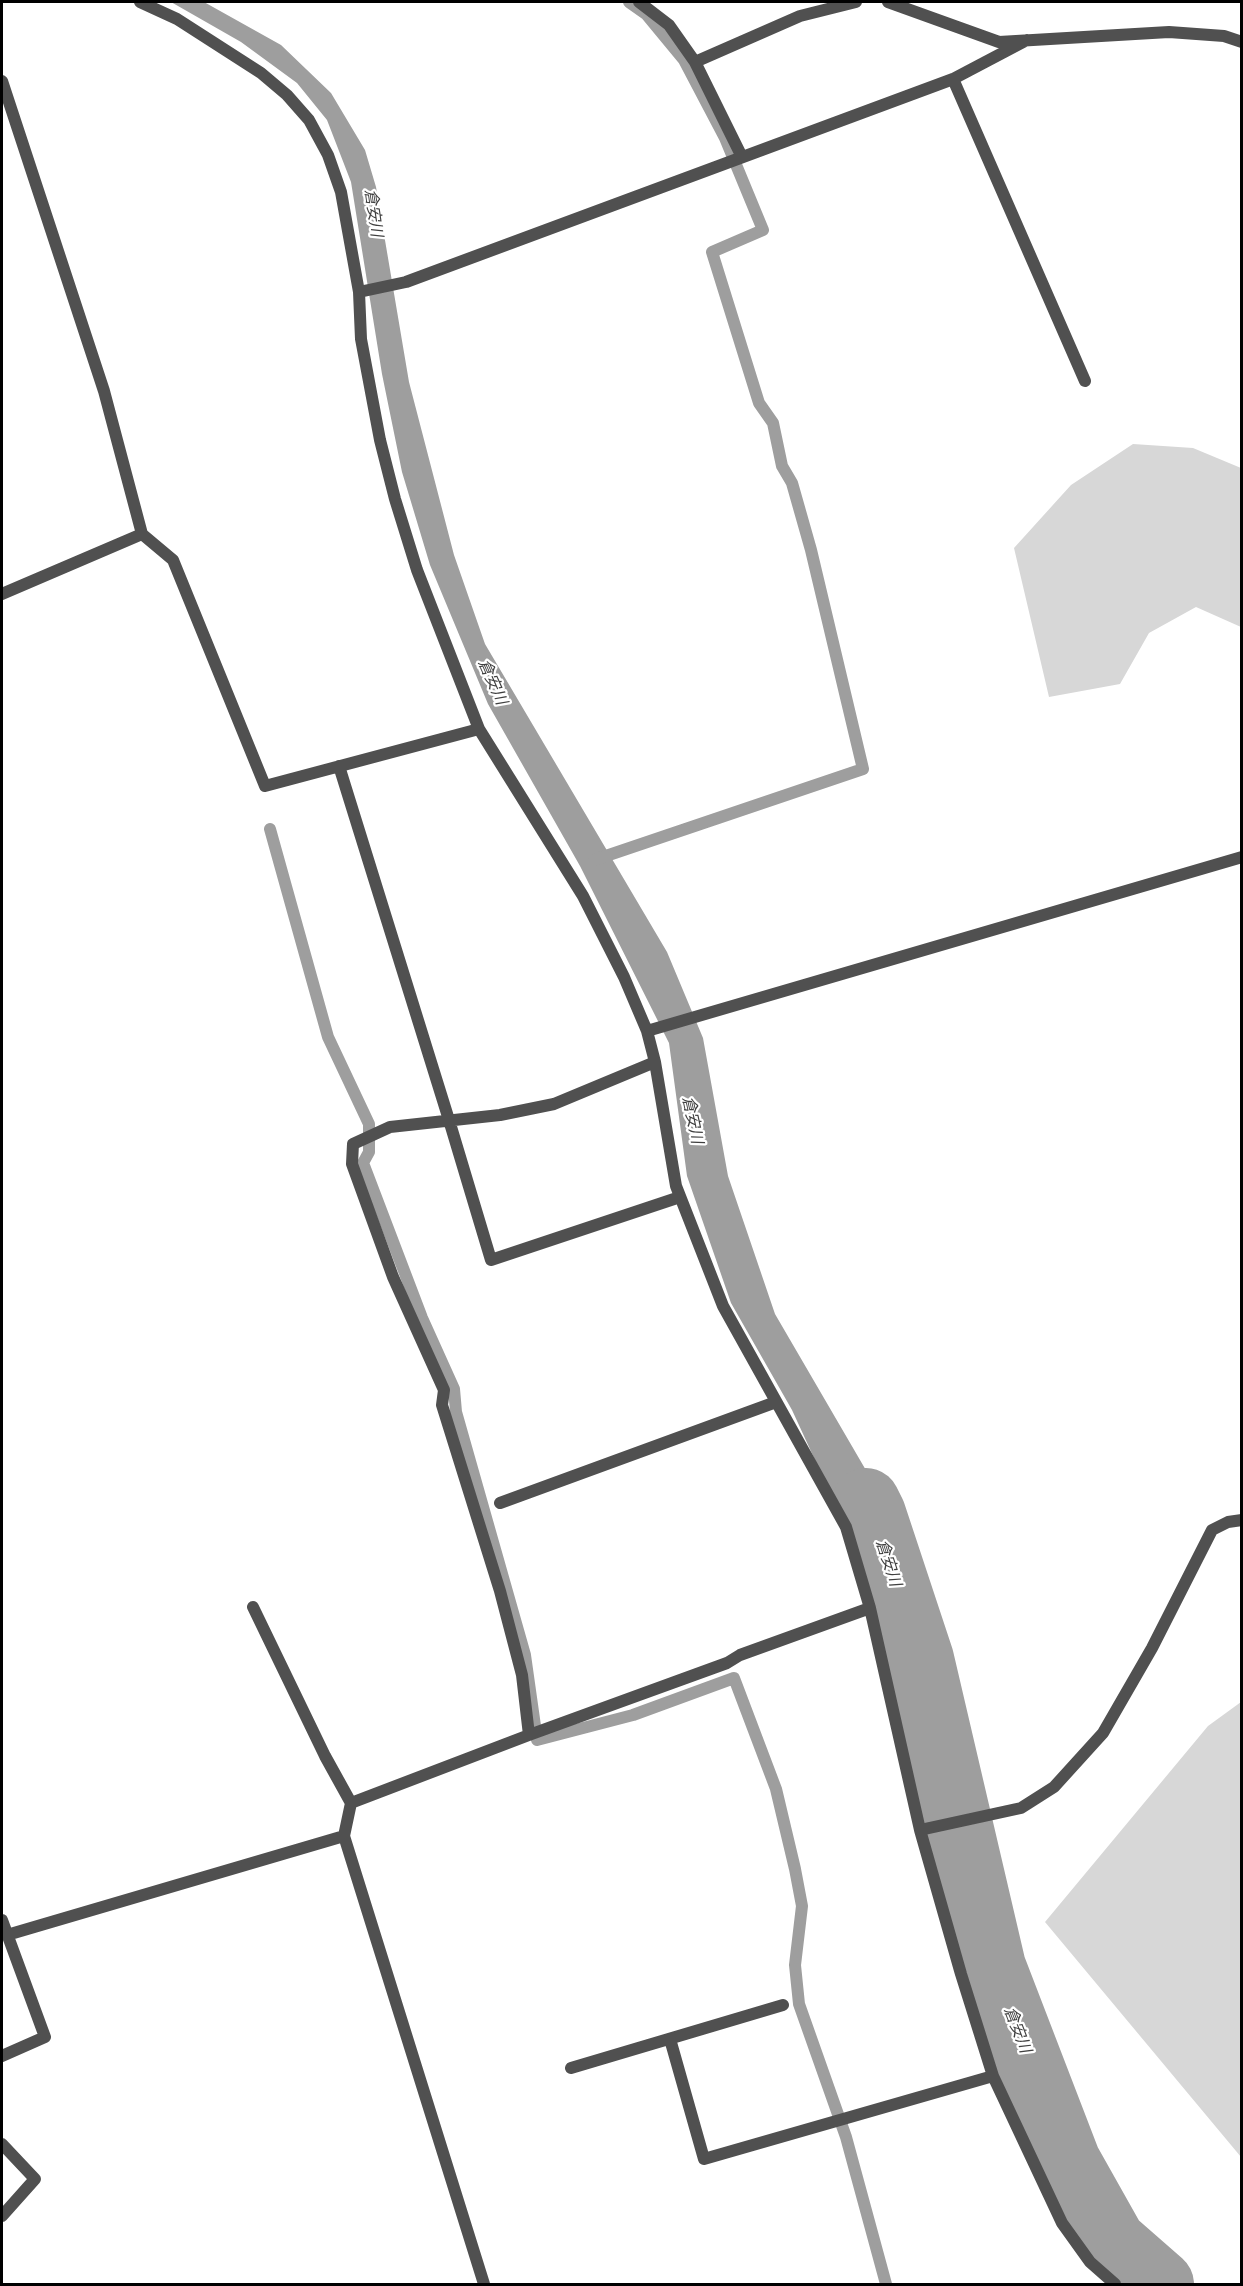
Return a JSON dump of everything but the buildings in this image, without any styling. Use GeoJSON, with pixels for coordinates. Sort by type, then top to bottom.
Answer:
{"type":"FeatureCollection","features":[{"type":"Feature","properties":{"kind":"street"},"geometry":{"type":"LineString","coordinates":[[140,2],[177,20],[261,73],[287,95],[309,120],[328,155],[341,192],[363,292],[361,339],[380,440],[395,500],[417,570],[479,729],[583,896],[653,1029],[655,1062],[676,1186],[680,1197],[723,1306],[846,1527],[870,1608],[920,1830],[993,2076],[1042,2186],[1062,2223],[1090,2262],[1115,2284]]}},
{"type":"Feature","properties":{"kind":"street"},"geometry":{"type":"LineString","coordinates":[[639,2],[669,25],[695,62],[737,159]]}},
{"type":"Feature","properties":{"kind":"street"},"geometry":{"type":"LineString","coordinates":[[695,62],[800,16],[855,2]]}},
{"type":"Feature","properties":{"kind":"street"},"geometry":{"type":"LineString","coordinates":[[888,2],[999,42],[1168,32],[1224,36],[1242,42]]}},
{"type":"Feature","properties":{"kind":"street"},"geometry":{"type":"LineString","coordinates":[[363,292],[395,285],[953,79],[1028,40]]}},
{"type":"Feature","properties":{"kind":"street"},"geometry":{"type":"LineString","coordinates":[[953,79],[1085,381]]}},
{"type":"Feature","properties":{"kind":"street"},"geometry":{"type":"LineString","coordinates":[[2,81],[104,392],[142,534],[173,560],[265,786],[479,729]]}},
{"type":"Feature","properties":{"kind":"street"},"geometry":{"type":"LineString","coordinates":[[2,594],[142,534]]}},
{"type":"Feature","properties":{"kind":"street"},"geometry":{"type":"LineString","coordinates":[[339,766],[491,1260],[680,1197]]}},
{"type":"Feature","properties":{"kind":"street"},"geometry":{"type":"LineString","coordinates":[[653,1029],[1242,857]]}},
{"type":"Feature","properties":{"kind":"street"},"geometry":{"type":"LineString","coordinates":[[535,1733],[500,1591],[442,1405],[444,1390],[393,1277],[352,1164],[353,1144],[390,1127],[500,1115],[554,1104],[655,1062]]}},
{"type":"Feature","properties":{"kind":"street"},"geometry":{"type":"LineString","coordinates":[[500,1503],[776,1402]]}},
{"type":"Feature","properties":{"kind":"street"},"geometry":{"type":"LineString","coordinates":[[920,1830],[1021,1808],[1054,1787],[1103,1733],[1152,1648],[1212,1530],[1228,1522],[1242,1520]]}},
{"type":"Feature","properties":{"kind":"street"},"geometry":{"type":"LineString","coordinates":[[253,1607],[325,1756],[351,1803],[344,1836],[484,2284]]}},
{"type":"Feature","properties":{"kind":"street"},"geometry":{"type":"LineString","coordinates":[[351,1803],[870,1608]]}},
{"type":"Feature","properties":{"kind":"street"},"geometry":{"type":"LineString","coordinates":[[7,1935],[344,1836]]}},
{"type":"Feature","properties":{"kind":"street"},"geometry":{"type":"LineString","coordinates":[[2,1920],[45,2037],[2,2056]]}},
{"type":"Feature","properties":{"kind":"street"},"geometry":{"type":"LineString","coordinates":[[570,2068],[783,2005]]}},
{"type":"Feature","properties":{"kind":"street"},"geometry":{"type":"LineString","coordinates":[[670,2039],[704,2159],[993,2076]]}},
{"type":"Feature","properties":{"kind":"street"},"geometry":{"type":"LineString","coordinates":[[2,2144],[35,2179],[2,2216]]}},
{"type":"Feature","properties":{"kind":"shaded area"},"geometry":{"type":"Polygon","coordinates":[[[1133,444],[1193,448],[1241,468],[1241,627],[1196,607],[1149,633],[1120,684],[1049,697],[1014,548],[1071,485],[1133,444]]]}},
{"type":"Feature","properties":{"kind":"shaded area"},"geometry":{"type":"Polygon","coordinates":[[[1241,1702],[1241,2157],[1045,1922],[1208,1726],[1241,1702]]]}},
{"type":"Feature","properties":{"kind":"water"},"geometry":{"type":"Polygon","coordinates":[[[171,2],[204,2],[281,45],[331,93],[365,150],[376,187],[409,382],[454,555],[485,644],[667,952],[703,1038],[728,1176],[775,1314],[867,1472],[912,1584],[878,1597],[792,1410],[731,1303],[687,1176],[669,1043],[580,866],[488,704],[430,565],[402,472],[382,374],[351,182],[327,120],[297,83],[241,42],[171,2]]]}},
{"type":"Feature","properties":{"kind":"waterway"},"geometry":{"type":"LineString","coordinates":[[594,860],[863,769],[811,550],[792,483],[782,466],[773,423],[759,403],[712,252],[763,230],[725,138],[684,60],[646,14],[629,2]]}},
{"type":"Feature","properties":{"kind":"waterway"},"geometry":{"type":"LineString","coordinates":[[270,829],[328,1037],[369,1124],[369,1152],[363,1163],[422,1318],[454,1389],[456,1412],[525,1655],[537,1740],[633,1715],[734,1678],[776,1789],[795,1869],[802,1906],[795,1965],[799,2004],[846,2137],[886,2284]]}},
{"type":"Feature","properties":{"kind":"waterway","name":"倉安川"},"geometry":{"type":"LineString","coordinates":[[866,1502],[920,1659],[992,1967],[1067,2162],[1112,2242],[1160,2284]]}}]}
